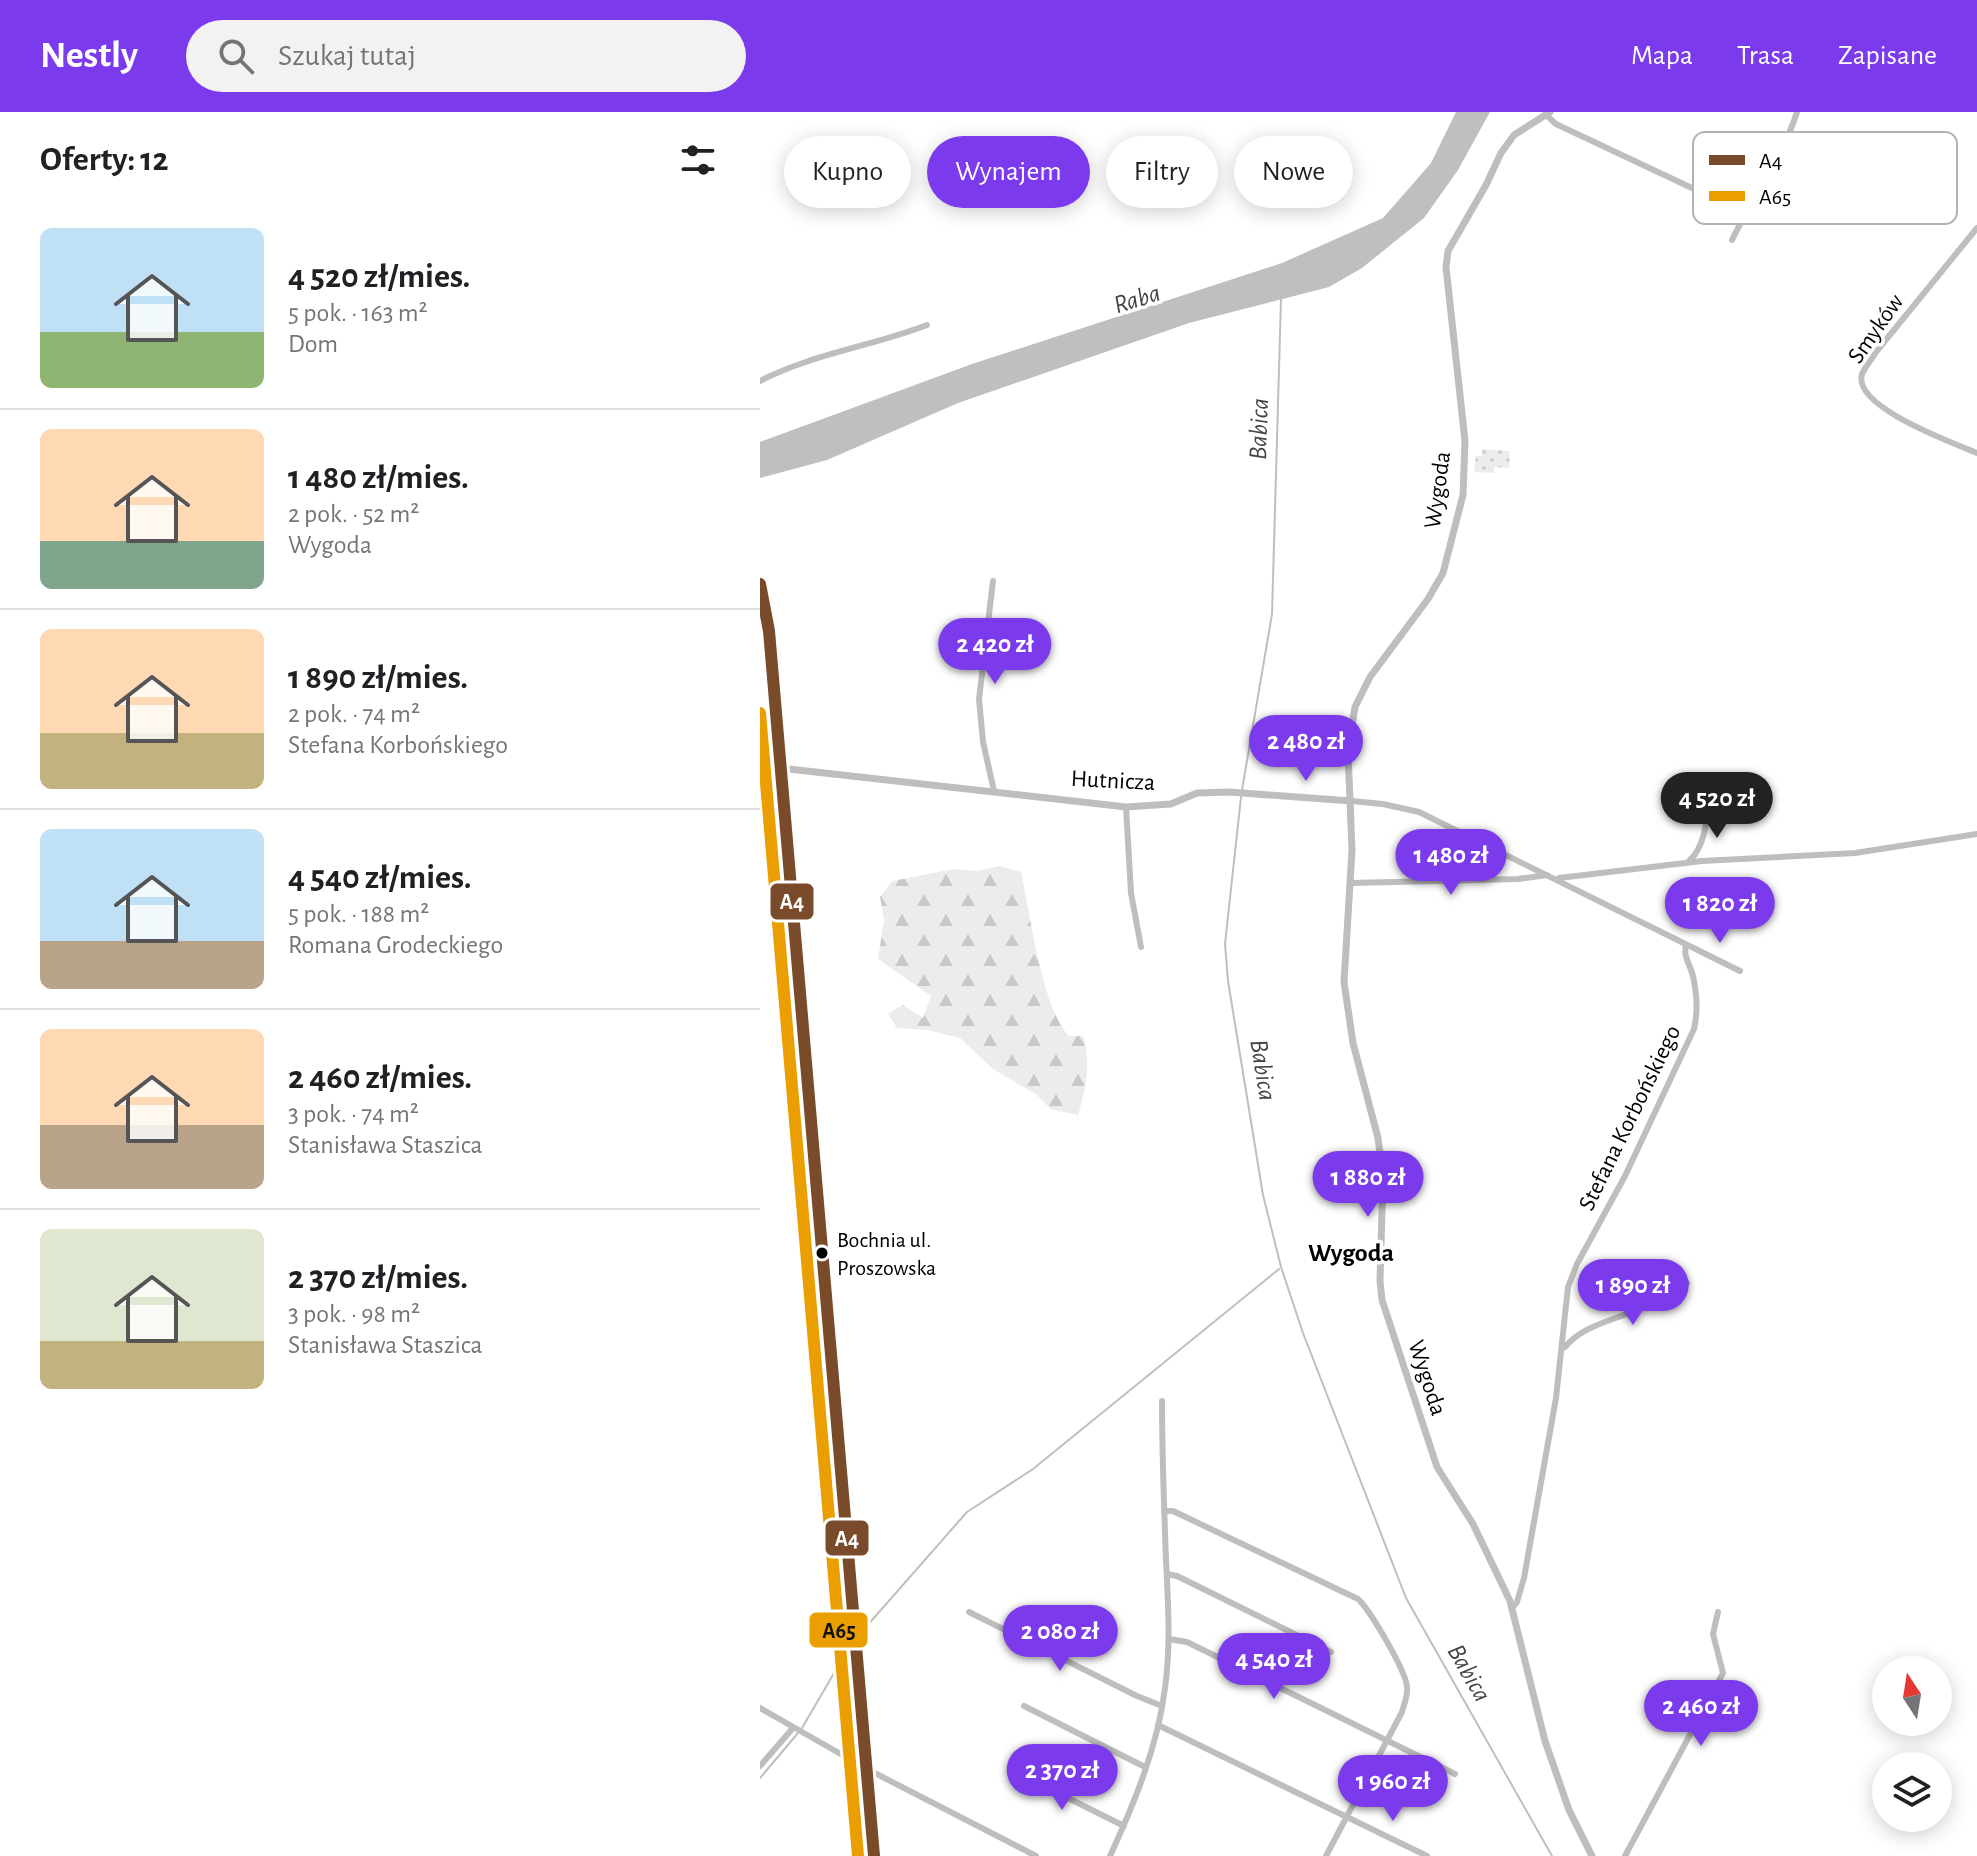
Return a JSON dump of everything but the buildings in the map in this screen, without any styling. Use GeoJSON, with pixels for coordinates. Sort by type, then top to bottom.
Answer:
{"type":"FeatureCollection","features":[{"type":"Feature","properties":{"kind":"main road"},"geometry":{"type":"LineString","coordinates":[[760,584],[768,622],[874,1856]]}},
{"type":"Feature","properties":{"kind":"street"},"geometry":{"type":"LineString","coordinates":[[1789,132],[1797,112]]}},
{"type":"Feature","properties":{"kind":"street"},"geometry":{"type":"LineString","coordinates":[[1548,114],[1556,124],[1693,189]]}},
{"type":"Feature","properties":{"kind":"street","name":"Wygoda"},"geometry":{"type":"LineString","coordinates":[[1548,114],[1514,135],[1448,251],[1446,267],[1465,441],[1463,495],[1443,573],[1428,599],[1370,677],[1355,707],[1348,752],[1351,883],[1344,982],[1353,1043],[1378,1138],[1383,1176],[1382,1300],[1437,1467],[1499,1573],[1512,1608],[1545,1741],[1569,1810],[1592,1856]]}},
{"type":"Feature","properties":{"kind":"street"},"geometry":{"type":"LineString","coordinates":[[1732,240],[1740,224]]}},
{"type":"Feature","properties":{"kind":"street","name":"Smyków"},"geometry":{"type":"LineString","coordinates":[[1977,228],[1876,352],[1862,374],[1862,382],[1879,405],[1901,420],[1977,453]]}},
{"type":"Feature","properties":{"kind":"street"},"geometry":{"type":"LineString","coordinates":[[760,381],[817,359],[927,325]]}},
{"type":"Feature","properties":{"kind":"street"},"geometry":{"type":"LineString","coordinates":[[993,581],[979,699],[983,742],[994,791]]}},
{"type":"Feature","properties":{"kind":"street","name":"Hutnicza"},"geometry":{"type":"LineString","coordinates":[[780,768],[1126,807],[1171,804],[1197,793],[1229,792],[1383,804],[1419,812],[1740,971]]}},
{"type":"Feature","properties":{"kind":"street"},"geometry":{"type":"LineString","coordinates":[[1686,863],[1697,852],[1707,824],[1709,796]]}},
{"type":"Feature","properties":{"kind":"street"},"geometry":{"type":"LineString","coordinates":[[1126,807],[1131,893],[1141,947]]}},
{"type":"Feature","properties":{"kind":"street"},"geometry":{"type":"LineString","coordinates":[[1556,878],[1686,863],[1855,853],[1977,834]]}},
{"type":"Feature","properties":{"kind":"street"},"geometry":{"type":"LineString","coordinates":[[1351,883],[1518,879],[1548,875]]}},
{"type":"Feature","properties":{"kind":"street","name":"Stefana Korbońskiego"},"geometry":{"type":"LineString","coordinates":[[1512,1608],[1517,1602],[1524,1578],[1563,1350],[1568,1287],[1577,1264],[1625,1176],[1694,1029],[1698,1013],[1693,975],[1684,954],[1686,945]]}},
{"type":"Feature","properties":{"kind":"street"},"geometry":{"type":"LineString","coordinates":[[1563,1350],[1585,1331],[1643,1307],[1687,1283]]}},
{"type":"Feature","properties":{"kind":"street"},"geometry":{"type":"LineString","coordinates":[[1110,1856],[1145,1767],[1162,1706],[1169,1639],[1162,1401]]}},
{"type":"Feature","properties":{"kind":"street"},"geometry":{"type":"LineString","coordinates":[[1164,1511],[1173,1511],[1358,1599],[1368,1608],[1406,1680],[1404,1704],[1326,1856]]}},
{"type":"Feature","properties":{"kind":"street"},"geometry":{"type":"LineString","coordinates":[[1167,1574],[1177,1576],[1331,1652]]}},
{"type":"Feature","properties":{"kind":"street"},"geometry":{"type":"LineString","coordinates":[[969,1612],[1162,1706]]}},
{"type":"Feature","properties":{"kind":"street"},"geometry":{"type":"LineString","coordinates":[[1626,1855],[1723,1673],[1713,1634],[1718,1612]]}},
{"type":"Feature","properties":{"kind":"street"},"geometry":{"type":"LineString","coordinates":[[1169,1639],[1187,1642],[1455,1774]]}},
{"type":"Feature","properties":{"kind":"street"},"geometry":{"type":"LineString","coordinates":[[1024,1706],[1145,1767]]}},
{"type":"Feature","properties":{"kind":"street"},"geometry":{"type":"LineString","coordinates":[[760,1708],[867,1769],[1036,1856]]}},
{"type":"Feature","properties":{"kind":"street"},"geometry":{"type":"LineString","coordinates":[[1158,1725],[1427,1856]]}},
{"type":"Feature","properties":{"kind":"street"},"geometry":{"type":"LineString","coordinates":[[760,1766],[797,1730]]}},
{"type":"Feature","properties":{"kind":"street"},"geometry":{"type":"LineString","coordinates":[[1014,1771],[1124,1826]]}},
{"type":"Feature","properties":{"kind":"green space"},"geometry":{"type":"Polygon","coordinates":[[[1482,449],[1510,451],[1509,468],[1494,467],[1494,473],[1474,472],[1476,456],[1482,456],[1482,449]]]}},
{"type":"Feature","properties":{"kind":"green space"},"geometry":{"type":"Polygon","coordinates":[[[1000,866],[1021,872],[1038,959],[1051,1005],[1069,1036],[1083,1036],[1086,1045],[1085,1086],[1078,1115],[1051,1109],[1037,1095],[993,1069],[960,1038],[928,1030],[897,1028],[888,1014],[903,1005],[923,1018],[931,996],[878,959],[884,920],[880,897],[892,881],[954,869],[977,871],[1000,866]]]}},
{"type":"Feature","properties":{"kind":"shaded area"},"geometry":{"type":"Polygon","coordinates":[[[1456,112],[1490,112],[1458,170],[1424,218],[1362,268],[1329,287],[1189,323],[958,403],[827,460],[760,478],[760,442],[972,364],[1282,263],[1383,218],[1431,163],[1456,112]]]}},
{"type":"Feature","properties":{"kind":"waterway","name":"Babica"},"geometry":{"type":"LineString","coordinates":[[1242,790],[1272,614],[1281,299]]}},
{"type":"Feature","properties":{"kind":"waterway","name":"Babica"},"geometry":{"type":"LineString","coordinates":[[1241,797],[1225,944],[1228,981],[1263,1195],[1281,1267],[1303,1333],[1406,1598],[1552,1856]]}},
{"type":"Feature","properties":{"kind":"waterway"},"geometry":{"type":"LineString","coordinates":[[858,1636],[967,1512],[1033,1469],[1279,1269]]}},
{"type":"Feature","properties":{"kind":"waterway"},"geometry":{"type":"LineString","coordinates":[[802,1728],[851,1644]]}},
{"type":"Feature","properties":{"kind":"waterway"},"geometry":{"type":"LineString","coordinates":[[760,1778],[798,1733]]}},
{"type":"Feature","properties":{"kind":"transit line","name":"A4"},"geometry":{"type":"LineString","coordinates":[[760,584],[769,631],[874,1856]]}},
{"type":"Feature","properties":{"kind":"transit line","name":"A65"},"geometry":{"type":"LineString","coordinates":[[760,713],[858,1856]]}},
{"type":"Feature","properties":{"kind":"place","name":"Bochnia ul. Proszowska"},"geometry":{"type":"Point","coordinates":[822,1253]}},
{"type":"Feature","properties":{"kind":"district","name":"Wygoda"},"geometry":{"type":"Point","coordinates":[1351,1253]}},
{"type":"Feature","properties":{"kind":"water label","name":"Raba"},"geometry":{"type":"Point","coordinates":[1137,299]}}]}
